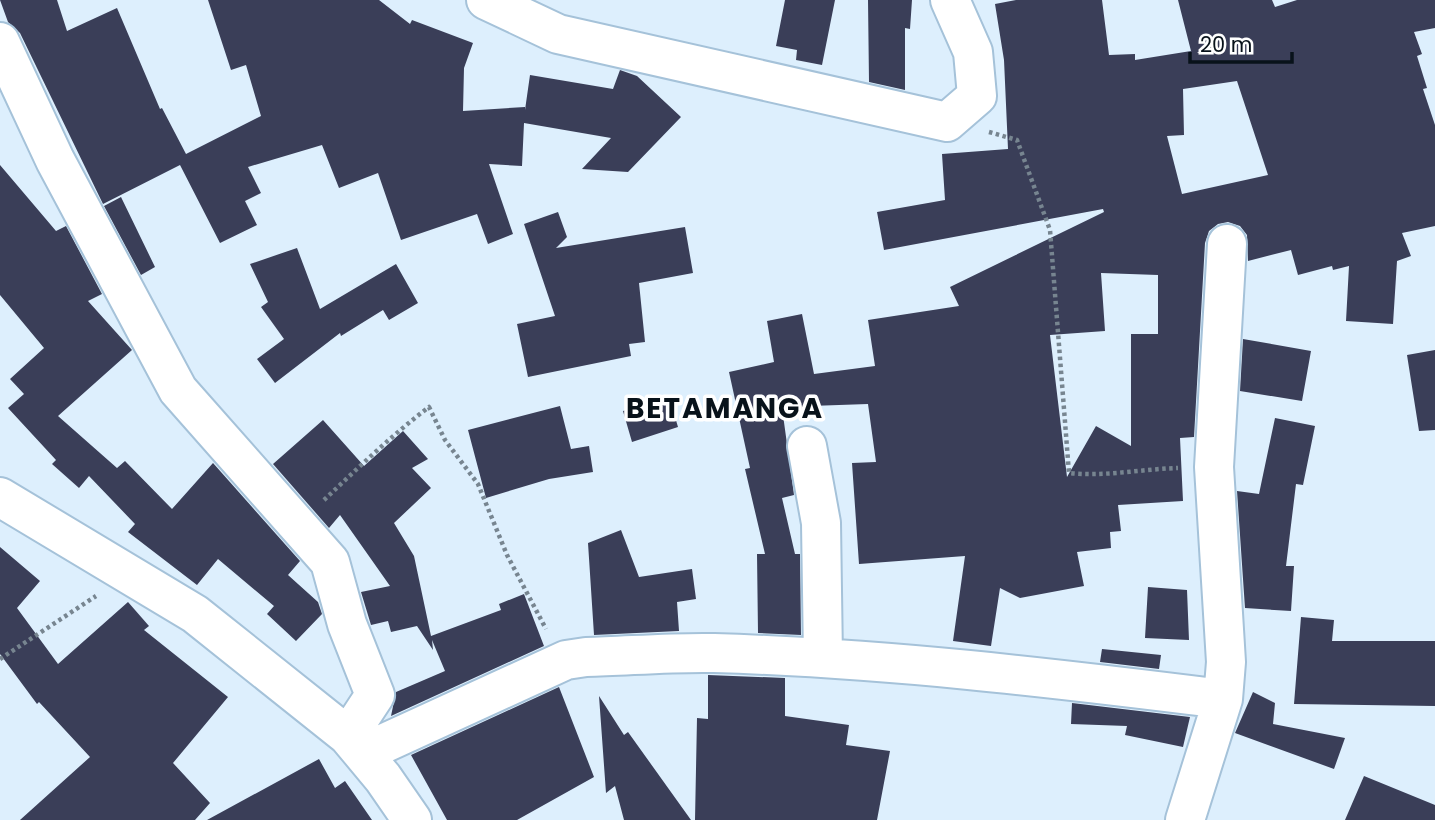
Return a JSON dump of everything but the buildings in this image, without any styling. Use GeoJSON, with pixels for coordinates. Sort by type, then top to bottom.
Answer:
{"type":"FeatureCollection","features":[{"type":"Feature","properties":{"kind":"street"},"geometry":{"type":"LineString","coordinates":[[486,0],[558,34],[947,122],[977,96],[973,52],[950,0]]}},
{"type":"Feature","properties":{"kind":"street"},"geometry":{"type":"LineString","coordinates":[[0,41],[55,160],[178,390],[330,562],[346,624],[375,695],[355,744]]}},
{"type":"Feature","properties":{"kind":"street"},"geometry":{"type":"LineString","coordinates":[[1185,820],[1223,699],[1226,662],[1214,467],[1227,244]]}},
{"type":"Feature","properties":{"kind":"street"},"geometry":{"type":"LineString","coordinates":[[807,446],[821,523],[823,657]]}},
{"type":"Feature","properties":{"kind":"street"},"geometry":{"type":"LineString","coordinates":[[0,498],[195,614],[355,744],[412,820]]}},
{"type":"Feature","properties":{"kind":"street"},"geometry":{"type":"LineString","coordinates":[[355,744],[559,663],[586,657],[710,653],[823,657],[1075,680],[1223,699]]}},
{"type":"Feature","properties":{"kind":"path"},"geometry":{"type":"LineString","coordinates":[[947,122],[1017,140],[1050,230],[1069,473],[1092,475],[1122,470],[1214,467]]}},
{"type":"Feature","properties":{"kind":"path"},"geometry":{"type":"LineString","coordinates":[[297,524],[391,437],[429,407],[445,440],[478,484],[507,555],[538,611],[559,663]]}},
{"type":"Feature","properties":{"kind":"path"},"geometry":{"type":"LineString","coordinates":[[0,659],[129,575]]}},
{"type":"Feature","properties":{"kind":"district","name":"BETAMANGA"},"geometry":{"type":"Point","coordinates":[725,408]}}]}
